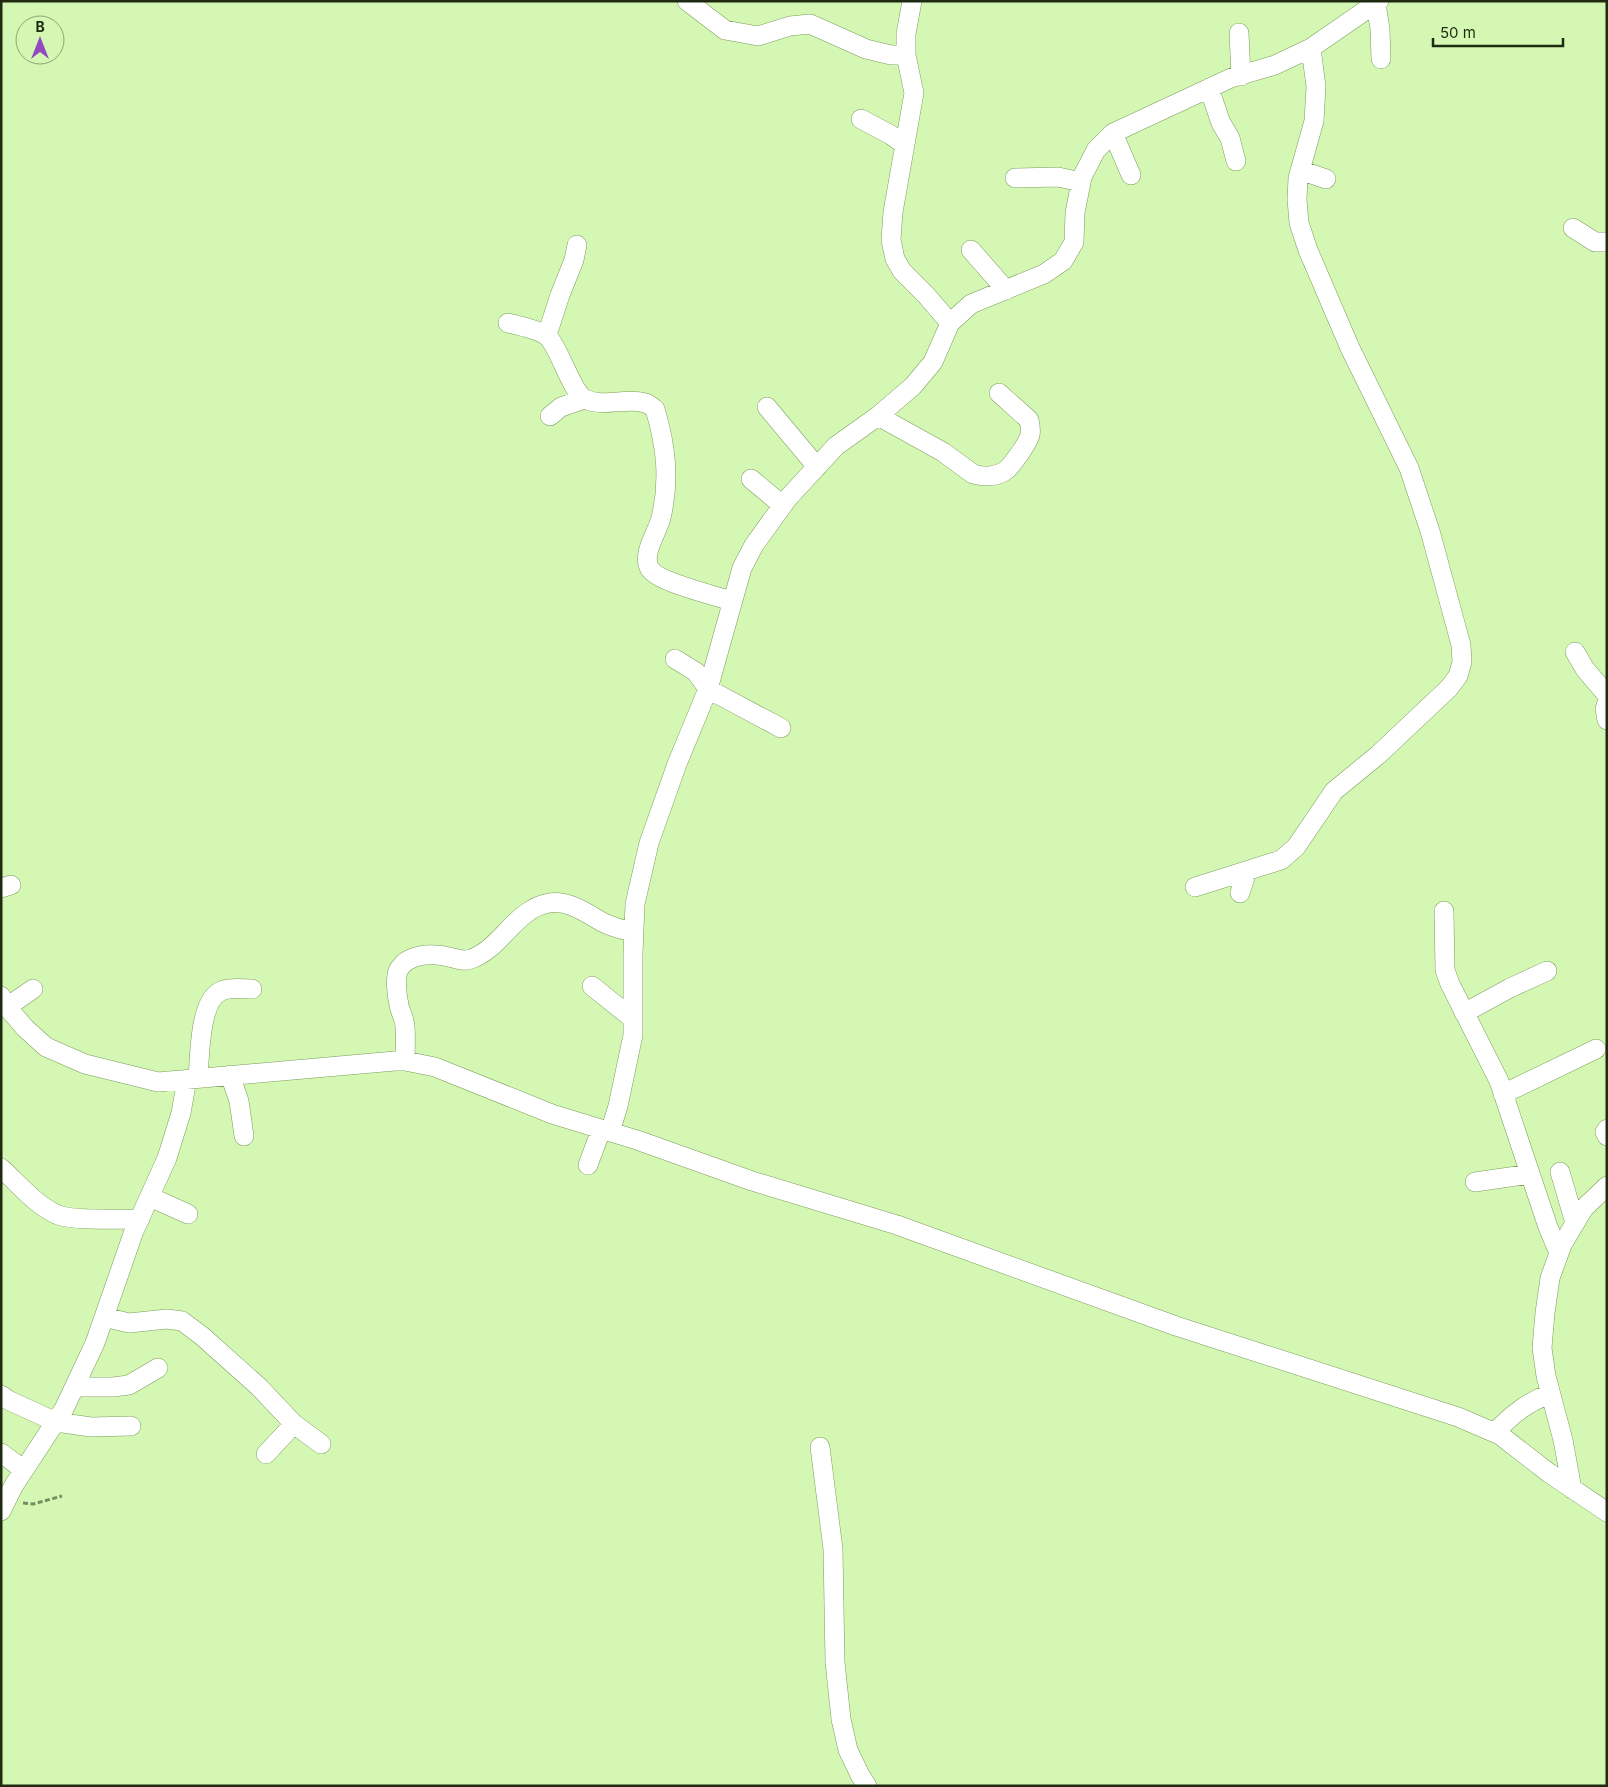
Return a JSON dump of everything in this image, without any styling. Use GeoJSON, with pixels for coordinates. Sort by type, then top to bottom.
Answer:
{"type":"FeatureCollection","features":[{"type":"Feature","properties":{"kind":"street"},"geometry":{"type":"LineString","coordinates":[[687,1],[725,30],[758,36],[790,26],[810,24],[866,49],[890,55],[906,55]]}},
{"type":"Feature","properties":{"kind":"street"},"geometry":{"type":"LineString","coordinates":[[912,1],[906,34],[906,55],[914,93],[891,240],[895,259],[902,271],[950,323]]}},
{"type":"Feature","properties":{"kind":"street"},"geometry":{"type":"LineString","coordinates":[[588,1165],[618,1106],[633,1034],[636,904],[649,844],[677,764],[708,689],[742,568],[754,545],[782,505],[836,446],[878,416],[913,386],[933,362],[950,323],[971,304],[1044,274],[1063,261],[1074,242],[1075,213],[1081,182],[1096,150],[1113,133],[1209,88],[1275,66],[1311,48],[1378,2]]}},
{"type":"Feature","properties":{"kind":"street"},"geometry":{"type":"LineString","coordinates":[[1378,2],[1381,60]]}},
{"type":"Feature","properties":{"kind":"street"},"geometry":{"type":"LineString","coordinates":[[1239,33],[1241,76]]}},
{"type":"Feature","properties":{"kind":"street"},"geometry":{"type":"LineString","coordinates":[[1195,888],[1281,860],[1296,847],[1334,791],[1378,755],[1449,688],[1458,676],[1462,662],[1452,612],[1430,531],[1409,468],[1334,312],[1308,250],[1299,223],[1298,178],[1314,121],[1316,87],[1311,48]]}},
{"type":"Feature","properties":{"kind":"street"},"geometry":{"type":"LineString","coordinates":[[1209,88],[1221,123],[1230,138],[1236,161]]}},
{"type":"Feature","properties":{"kind":"street"},"geometry":{"type":"LineString","coordinates":[[861,119],[905,145]]}},
{"type":"Feature","properties":{"kind":"street"},"geometry":{"type":"LineString","coordinates":[[1113,133],[1131,175]]}},
{"type":"Feature","properties":{"kind":"street"},"geometry":{"type":"LineString","coordinates":[[1300,170],[1326,179]]}},
{"type":"Feature","properties":{"kind":"street"},"geometry":{"type":"LineString","coordinates":[[1014,178],[1058,177],[1081,182]]}},
{"type":"Feature","properties":{"kind":"street"},"geometry":{"type":"LineString","coordinates":[[1573,228],[1595,242],[1607,242]]}},
{"type":"Feature","properties":{"kind":"street"},"geometry":{"type":"LineString","coordinates":[[547,335],[574,260],[577,245]]}},
{"type":"Feature","properties":{"kind":"street"},"geometry":{"type":"LineString","coordinates":[[971,250],[1006,290]]}},
{"type":"Feature","properties":{"kind":"street"},"geometry":{"type":"LineString","coordinates":[[508,322],[547,335],[561,356],[579,394],[584,399]]}},
{"type":"Feature","properties":{"kind":"street"},"geometry":{"type":"LineString","coordinates":[[878,416],[943,452],[973,474],[995,475],[1006,471],[1026,443],[1030,431],[1029,420],[1000,393]]}},
{"type":"Feature","properties":{"kind":"street"},"geometry":{"type":"LineString","coordinates":[[550,416],[561,407],[584,399],[608,404],[626,402],[645,403],[655,409],[666,464],[665,498],[660,521],[647,561],[650,571],[666,580],[732,600]]}},
{"type":"Feature","properties":{"kind":"street"},"geometry":{"type":"LineString","coordinates":[[767,407],[817,467]]}},
{"type":"Feature","properties":{"kind":"street"},"geometry":{"type":"LineString","coordinates":[[751,478],[782,505]]}},
{"type":"Feature","properties":{"kind":"street"},"geometry":{"type":"LineString","coordinates":[[1575,652],[1585,669],[1607,695]]}},
{"type":"Feature","properties":{"kind":"street"},"geometry":{"type":"LineString","coordinates":[[675,659],[696,672],[708,689],[780,728]]}},
{"type":"Feature","properties":{"kind":"street"},"geometry":{"type":"LineString","coordinates":[[1607,703],[1605,709],[1607,720]]}},
{"type":"Feature","properties":{"kind":"street"},"geometry":{"type":"LineString","coordinates":[[1240,893],[1247,870]]}},
{"type":"Feature","properties":{"kind":"street"},"geometry":{"type":"LineString","coordinates":[[400,1061],[406,1024],[399,1005],[397,986],[398,972],[406,961],[423,955],[447,957],[466,962],[482,955],[533,908],[550,903],[566,904],[585,911],[616,928],[634,932]]}},
{"type":"Feature","properties":{"kind":"street"},"geometry":{"type":"LineString","coordinates":[[1444,911],[1445,970],[1464,1013],[1499,1081],[1548,1226],[1560,1253]]}},
{"type":"Feature","properties":{"kind":"street"},"geometry":{"type":"LineString","coordinates":[[1464,1013],[1510,988],[1547,971]]}},
{"type":"Feature","properties":{"kind":"street"},"geometry":{"type":"LineString","coordinates":[[592,986],[633,1019]]}},
{"type":"Feature","properties":{"kind":"street"},"geometry":{"type":"LineString","coordinates":[[5,1504],[24,1470],[64,1409],[95,1343],[134,1231],[167,1158],[192,1079],[209,1002],[218,992],[227,988],[252,989]]}},
{"type":"Feature","properties":{"kind":"street"},"geometry":{"type":"LineString","coordinates":[[33,989],[4,1001],[25,1028],[46,1047],[85,1064],[158,1082],[400,1061],[435,1067],[552,1114],[752,1181],[897,1225],[1176,1326],[1449,1414],[1495,1432],[1572,1489],[1607,1512]]}},
{"type":"Feature","properties":{"kind":"street"},"geometry":{"type":"LineString","coordinates":[[1503,1094],[1596,1049]]}},
{"type":"Feature","properties":{"kind":"street"},"geometry":{"type":"LineString","coordinates":[[230,1075],[238,1101],[244,1136]]}},
{"type":"Feature","properties":{"kind":"street"},"geometry":{"type":"LineString","coordinates":[[1607,1129],[1605,1132],[1607,1136]]}},
{"type":"Feature","properties":{"kind":"street"},"geometry":{"type":"LineString","coordinates":[[1560,1172],[1575,1223]]}},
{"type":"Feature","properties":{"kind":"street"},"geometry":{"type":"LineString","coordinates":[[3,1173],[31,1197],[58,1215],[71,1218],[140,1219]]}},
{"type":"Feature","properties":{"kind":"street"},"geometry":{"type":"LineString","coordinates":[[1475,1182],[1530,1174]]}},
{"type":"Feature","properties":{"kind":"street"},"geometry":{"type":"LineString","coordinates":[[1572,1489],[1563,1440],[1546,1376],[1542,1348],[1550,1278],[1562,1245],[1584,1208],[1607,1186]]}},
{"type":"Feature","properties":{"kind":"street"},"geometry":{"type":"LineString","coordinates":[[150,1197],[188,1214]]}},
{"type":"Feature","properties":{"kind":"street"},"geometry":{"type":"LineString","coordinates":[[104,1317],[129,1323],[166,1319],[182,1321],[202,1336],[259,1387],[294,1424],[321,1444]]}},
{"type":"Feature","properties":{"kind":"street"},"geometry":{"type":"LineString","coordinates":[[75,1386],[113,1387],[129,1384],[158,1368]]}},
{"type":"Feature","properties":{"kind":"street"},"geometry":{"type":"LineString","coordinates":[[1,1394],[8,1400],[56,1422],[91,1427],[131,1426]]}},
{"type":"Feature","properties":{"kind":"street"},"geometry":{"type":"LineString","coordinates":[[1495,1432],[1515,1413],[1533,1400],[1550,1394]]}},
{"type":"Feature","properties":{"kind":"street"},"geometry":{"type":"LineString","coordinates":[[266,1454],[294,1424]]}},
{"type":"Feature","properties":{"kind":"street"},"geometry":{"type":"LineString","coordinates":[[820,1447],[825,1474],[833,1549],[835,1662],[841,1719],[848,1750],[867,1786]]}},
{"type":"Feature","properties":{"kind":"street"},"geometry":{"type":"LineString","coordinates":[[1,1453],[24,1470]]}},
{"type":"Feature","properties":{"kind":"path"},"geometry":{"type":"LineString","coordinates":[[5,1504],[20,1502],[32,1504],[62,1496]]}}]}
